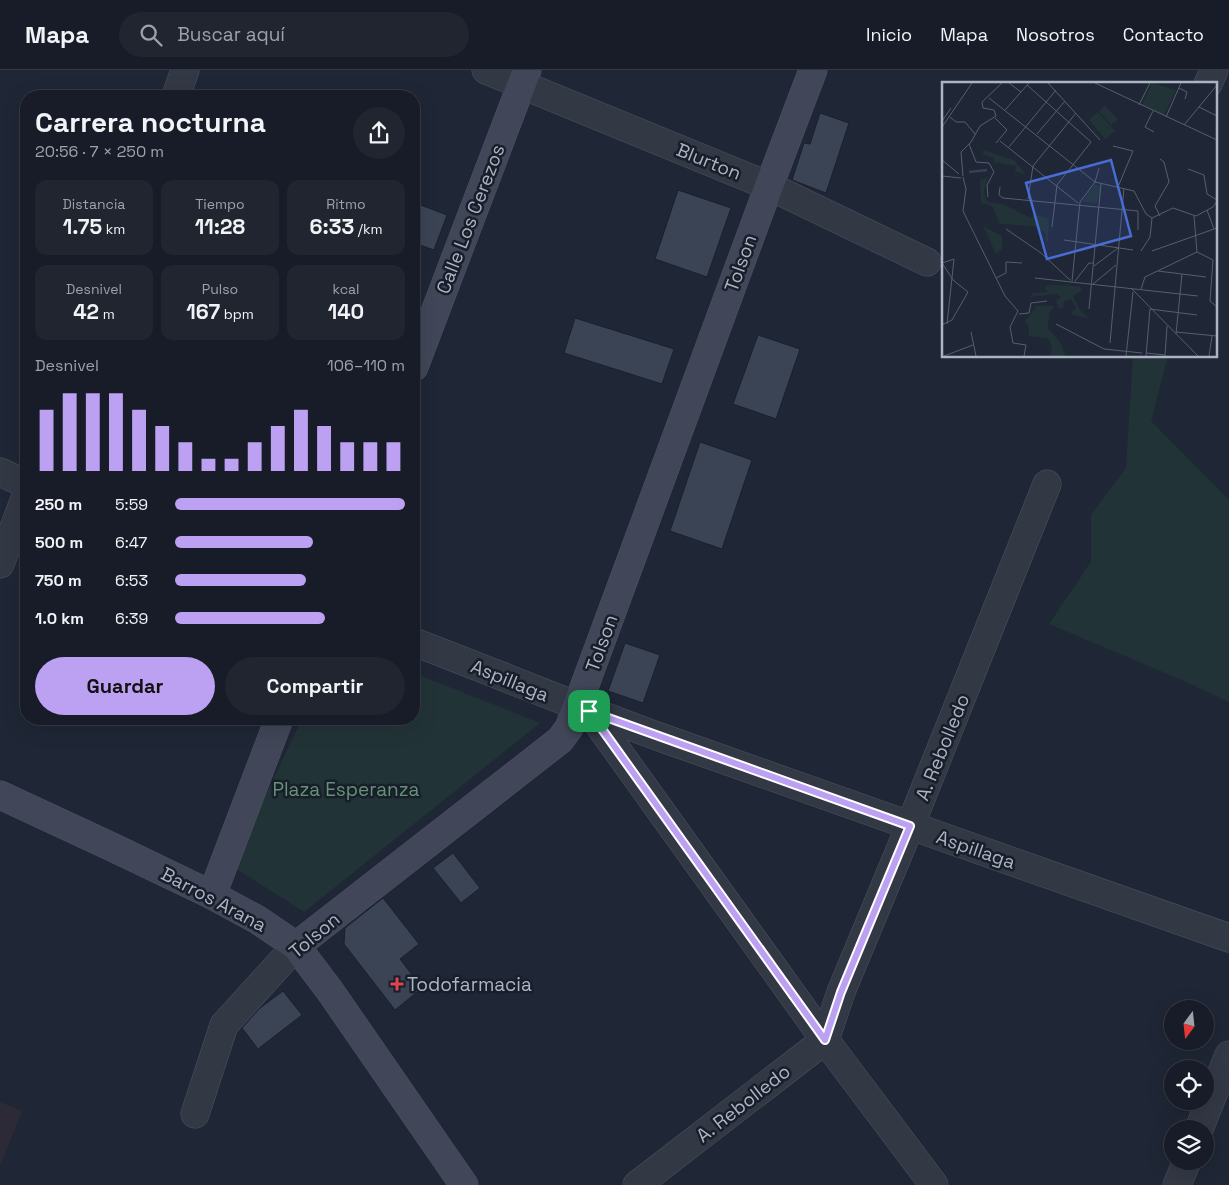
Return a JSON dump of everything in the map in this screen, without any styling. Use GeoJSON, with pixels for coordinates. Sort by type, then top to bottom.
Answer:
{"type":"FeatureCollection","features":[{"type":"Feature","properties":{"kind":"street"},"geometry":{"type":"LineString","coordinates":[[178,90],[185,70]]}},
{"type":"Feature","properties":{"kind":"street","name":"Blurton"},"geometry":{"type":"LineString","coordinates":[[486,70],[524,77],[769,186],[928,262]]}},
{"type":"Feature","properties":{"kind":"street","name":"Tolson"},"geometry":{"type":"LineString","coordinates":[[195,1114],[213,1054],[224,1026],[296,946],[560,740],[584,709],[769,186],[813,70]]}},
{"type":"Feature","properties":{"kind":"street"},"geometry":{"type":"LineString","coordinates":[[1209,82],[1214,70]]}},
{"type":"Feature","properties":{"kind":"street","name":"Calle Los Cerezos"},"geometry":{"type":"LineString","coordinates":[[420,351],[524,77]]}},
{"type":"Feature","properties":{"kind":"street"},"geometry":{"type":"LineString","coordinates":[[0,472],[20,481]]}},
{"type":"Feature","properties":{"kind":"street","name":"A. Rebolledo"},"geometry":{"type":"LineString","coordinates":[[637,1185],[825,1040],[841,992],[910,826],[1047,484]]}},
{"type":"Feature","properties":{"kind":"street"},"geometry":{"type":"LineString","coordinates":[[0,564],[20,512]]}},
{"type":"Feature","properties":{"kind":"street","name":"Aspillaga"},"geometry":{"type":"LineString","coordinates":[[420,644],[584,709],[1229,938]]}},
{"type":"Feature","properties":{"kind":"street"},"geometry":{"type":"LineString","coordinates":[[584,709],[825,1040],[934,1185]]}},
{"type":"Feature","properties":{"kind":"street"},"geometry":{"type":"LineString","coordinates":[[212,895],[277,725]]}},
{"type":"Feature","properties":{"kind":"street","name":"Barros Arana"},"geometry":{"type":"LineString","coordinates":[[0,796],[212,895],[258,920],[296,946],[330,990],[464,1185]]}},
{"type":"Feature","properties":{"kind":"street"},"geometry":{"type":"LineString","coordinates":[[1204,1120],[1229,1055]]}},
{"type":"Feature","properties":{"kind":"street"},"geometry":{"type":"LineString","coordinates":[[1177,1185],[1183,1170]]}},
{"type":"Feature","properties":{"kind":"shaded area"},"geometry":{"type":"Polygon","coordinates":[[[0,1102],[22,1111],[0,1166],[0,1102]]]}},
{"type":"Feature","properties":{"kind":"green space"},"geometry":{"type":"Polygon","coordinates":[[[1133,358],[1167,358],[1151,421],[1229,500],[1229,702],[1049,624],[1091,562],[1091,515],[1126,468],[1133,358]]]}},
{"type":"Feature","properties":{"kind":"green space","name":"Plaza Esperanza"},"geometry":{"type":"Polygon","coordinates":[[[420,675],[540,723],[304,912],[232,866],[299,725],[420,725],[420,675]]]}},
{"type":"Feature","properties":{"kind":"building"},"geometry":{"type":"Polygon","coordinates":[[[820,113],[849,123],[826,193],[792,180],[804,143],[810,144],[820,113]]]}},
{"type":"Feature","properties":{"kind":"building"},"geometry":{"type":"Polygon","coordinates":[[[678,190],[731,208],[707,277],[655,259],[678,190]]]}},
{"type":"Feature","properties":{"kind":"building"},"geometry":{"type":"Polygon","coordinates":[[[420,205],[447,215],[434,250],[420,245],[420,205]]]}},
{"type":"Feature","properties":{"kind":"building"},"geometry":{"type":"Polygon","coordinates":[[[575,318],[674,349],[662,384],[564,353],[575,318]]]}},
{"type":"Feature","properties":{"kind":"building"},"geometry":{"type":"Polygon","coordinates":[[[758,335],[800,349],[776,419],[733,404],[758,335]]]}},
{"type":"Feature","properties":{"kind":"building"},"geometry":{"type":"Polygon","coordinates":[[[700,442],[752,460],[722,549],[670,531],[700,442]]]}},
{"type":"Feature","properties":{"kind":"building"},"geometry":{"type":"Polygon","coordinates":[[[625,643],[660,655],[643,703],[608,691],[625,643]]]}},
{"type":"Feature","properties":{"kind":"building"},"geometry":{"type":"Polygon","coordinates":[[[453,853],[480,888],[461,903],[433,868],[453,853]]]}},
{"type":"Feature","properties":{"kind":"building"},"geometry":{"type":"Polygon","coordinates":[[[383,898],[419,944],[400,959],[422,988],[395,1010],[344,944],[345,928],[383,898]]]}},
{"type":"Feature","properties":{"kind":"building"},"geometry":{"type":"Polygon","coordinates":[[[283,991],[302,1015],[258,1049],[242,1028],[260,1008],[283,991]]]}},
{"type":"Feature","properties":{"kind":"place","name":"Todofarmacia"},"geometry":{"type":"Point","coordinates":[397,984]}},
{"type":"Feature","properties":{"kind":"route"},"geometry":{"type":"LineString","coordinates":[[589,711],[910,826],[841,992],[825,1040],[629,766],[589,711]]}}]}
